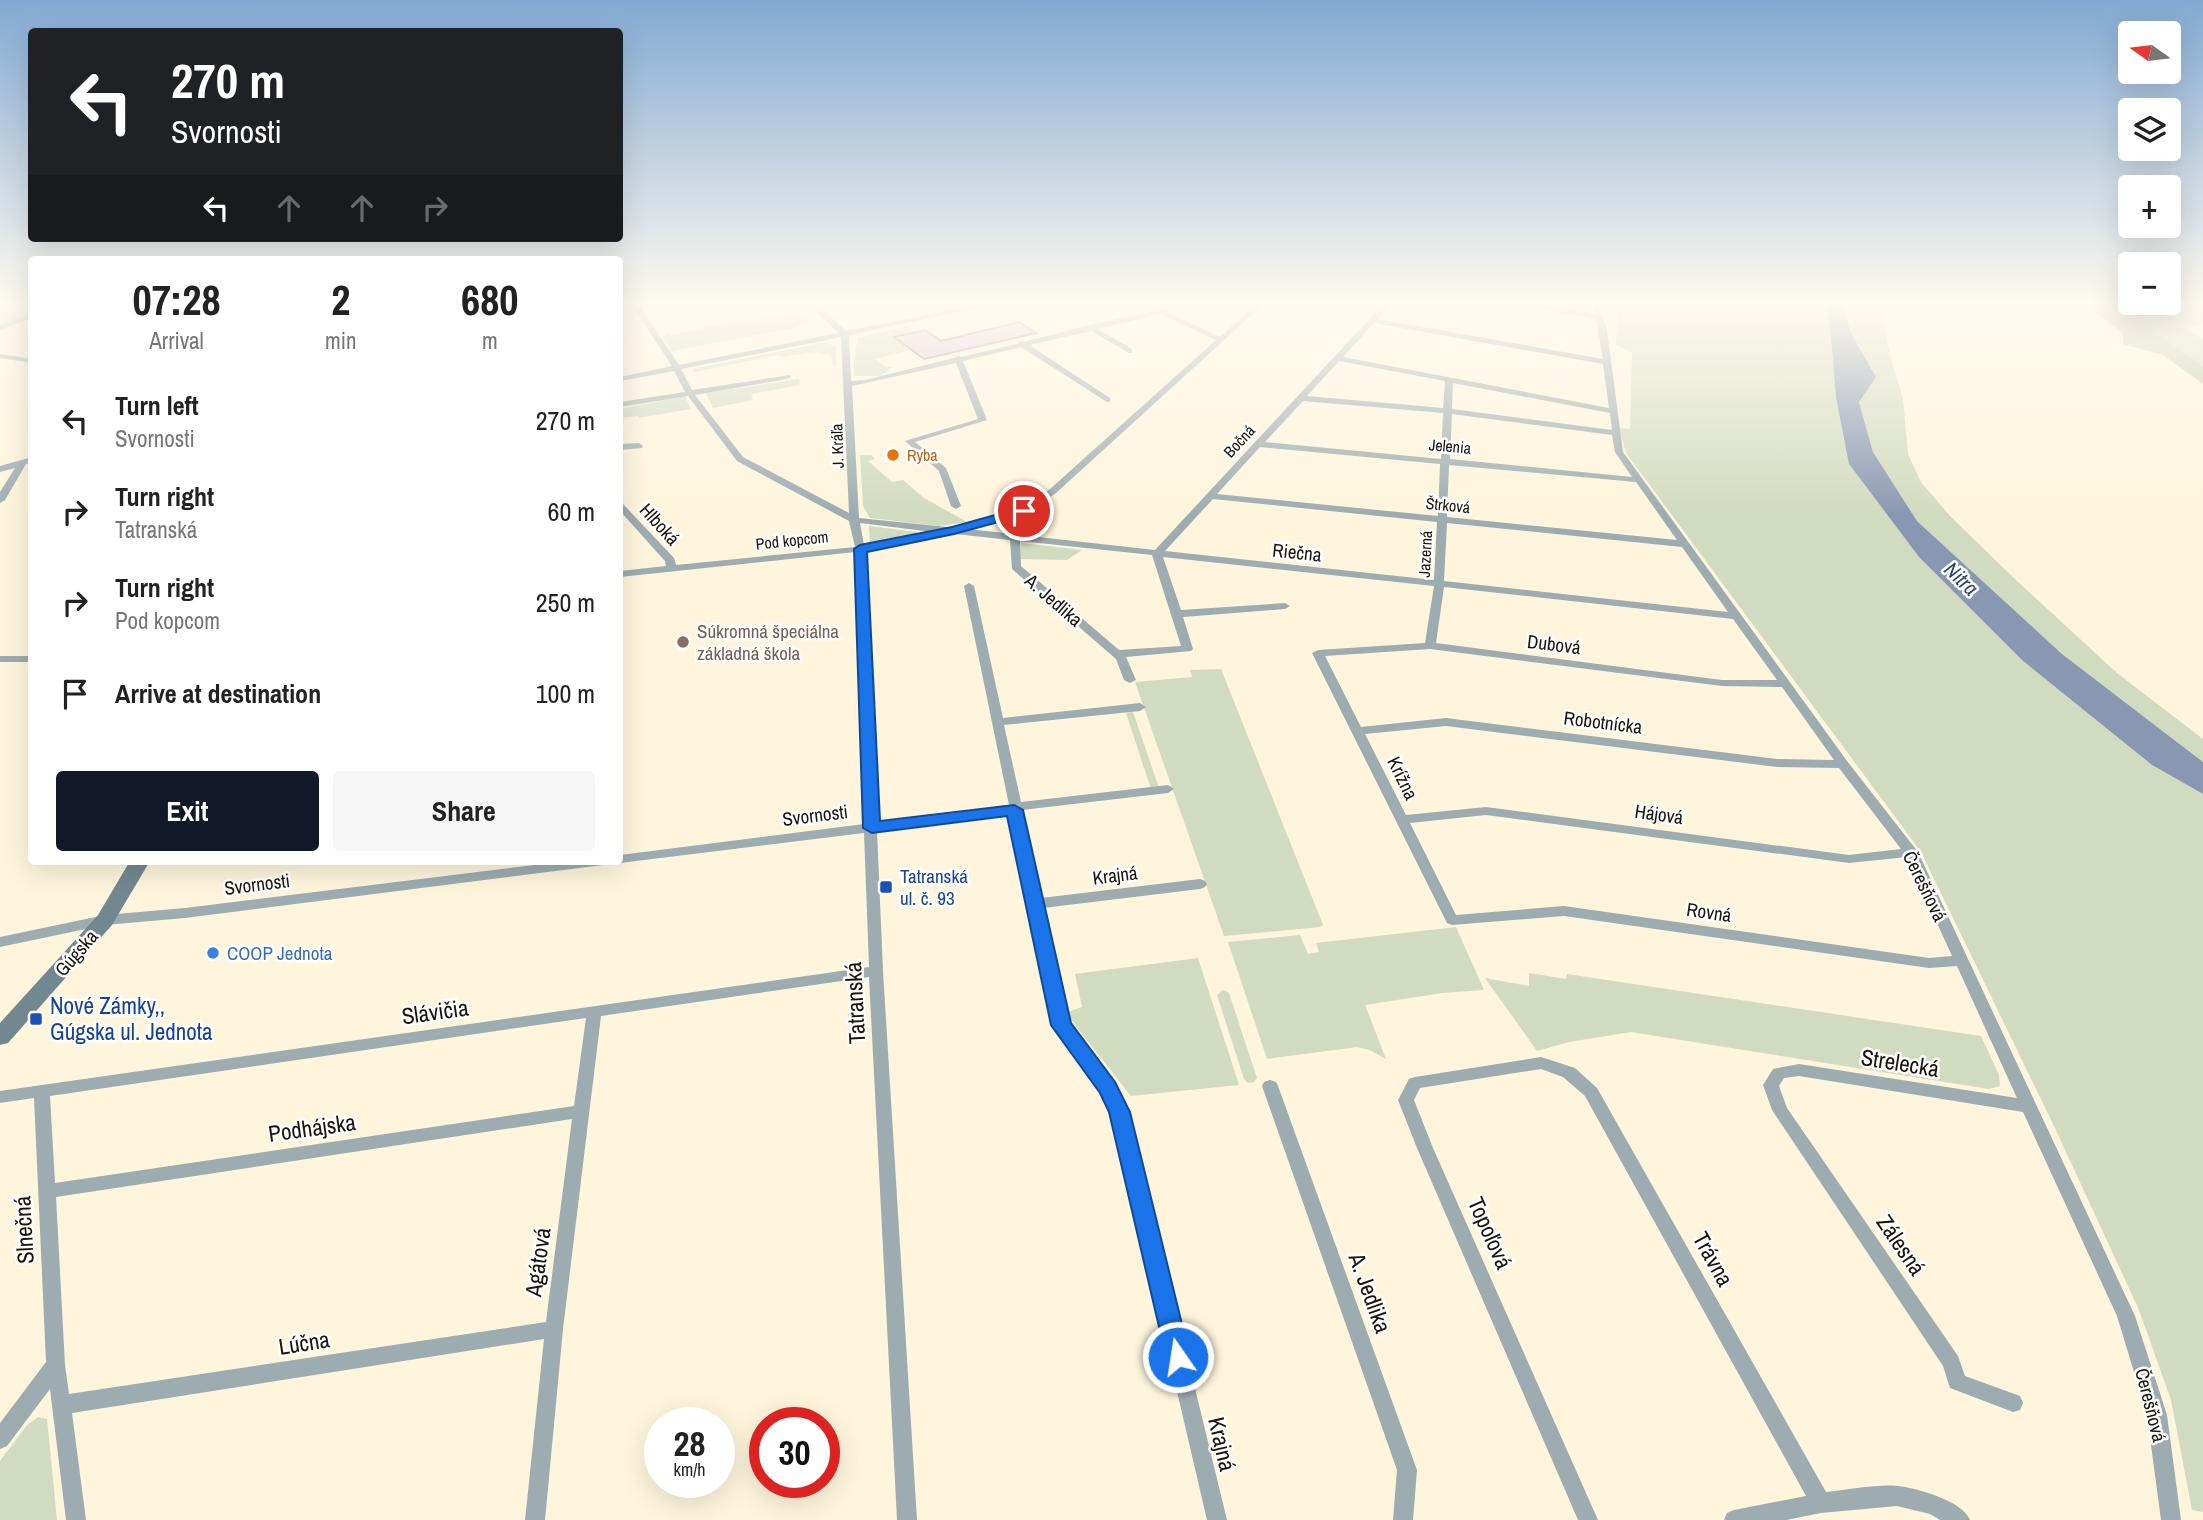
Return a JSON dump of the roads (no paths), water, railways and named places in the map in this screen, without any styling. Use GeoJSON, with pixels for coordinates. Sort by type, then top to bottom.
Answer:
{"type":"FeatureCollection","features":[{"type":"Feature","properties":{"kind":"main road","name":"Gúgska"},"geometry":{"type":"LineString","coordinates":[[0,1037],[105,920],[138,865]]}},
{"type":"Feature","properties":{"kind":"street"},"geometry":{"type":"LineString","coordinates":[[623,379],[659,373]]}},
{"type":"Feature","properties":{"kind":"street"},"geometry":{"type":"LineString","coordinates":[[679,373],[689,392],[740,459],[854,520]]}},
{"type":"Feature","properties":{"kind":"street","name":"J. Kráľa"},"geometry":{"type":"LineString","coordinates":[[847,373],[854,520]]}},
{"type":"Feature","properties":{"kind":"street"},"geometry":{"type":"LineString","coordinates":[[847,384],[900,373]]}},
{"type":"Feature","properties":{"kind":"street"},"geometry":{"type":"LineString","coordinates":[[956,506],[943,470],[909,441],[983,420],[964,373]]}},
{"type":"Feature","properties":{"kind":"street"},"geometry":{"type":"LineString","coordinates":[[1066,373],[1107,400]]}},
{"type":"Feature","properties":{"kind":"street","name":"Pod kopcom"},"geometry":{"type":"LineString","coordinates":[[623,573],[860,549],[954,530],[1024,511],[1053,491],[1184,373]]}},
{"type":"Feature","properties":{"kind":"street","name":"Bočná"},"geometry":{"type":"LineString","coordinates":[[1157,554],[1323,373]]}},
{"type":"Feature","properties":{"kind":"street"},"geometry":{"type":"LineString","coordinates":[[1413,373],[1613,411]]}},
{"type":"Feature","properties":{"kind":"street","name":"Čerešňová"},"geometry":{"type":"LineString","coordinates":[[1608,373],[1619,452],[1843,764],[1911,852],[1959,961],[2126,1316],[2157,1415],[2172,1520]]}},
{"type":"Feature","properties":{"kind":"street"},"geometry":{"type":"LineString","coordinates":[[623,404],[787,377]]}},
{"type":"Feature","properties":{"kind":"street","name":"Jazerná"},"geometry":{"type":"LineString","coordinates":[[1430,646],[1439,585],[1449,380]]}},
{"type":"Feature","properties":{"kind":"street"},"geometry":{"type":"LineString","coordinates":[[1301,398],[1447,411],[1616,433]]}},
{"type":"Feature","properties":{"kind":"street","name":"Jelenia"},"geometry":{"type":"LineString","coordinates":[[1258,444],[1639,480]]}},
{"type":"Feature","properties":{"kind":"street"},"geometry":{"type":"LineString","coordinates":[[623,447],[639,446]]}},
{"type":"Feature","properties":{"kind":"street"},"geometry":{"type":"LineString","coordinates":[[0,470],[27,462]]}},
{"type":"Feature","properties":{"kind":"street"},"geometry":{"type":"LineString","coordinates":[[1,499],[27,462]]}},
{"type":"Feature","properties":{"kind":"street"},"geometry":{"type":"LineString","coordinates":[[821,503],[842,500],[853,492]]}},
{"type":"Feature","properties":{"kind":"street","name":"Štrková"},"geometry":{"type":"LineString","coordinates":[[1209,496],[1685,544]]}},
{"type":"Feature","properties":{"kind":"street","name":"Hlboká"},"geometry":{"type":"LineString","coordinates":[[623,509],[670,560],[672,568]]}},
{"type":"Feature","properties":{"kind":"street","name":"Riečna"},"geometry":{"type":"LineString","coordinates":[[854,520],[1736,616]]}},
{"type":"Feature","properties":{"kind":"street","name":"Tatranská"},"geometry":{"type":"LineString","coordinates":[[854,520],[860,549],[876,971],[907,1520]]}},
{"type":"Feature","properties":{"kind":"street","name":"A. Jedlika"},"geometry":{"type":"LineString","coordinates":[[1015,537],[1016,567],[1121,659],[1130,680]]}},
{"type":"Feature","properties":{"kind":"street"},"geometry":{"type":"LineString","coordinates":[[1115,654],[1187,649],[1157,554]]}},
{"type":"Feature","properties":{"kind":"street","name":"Krajná"},"geometry":{"type":"LineString","coordinates":[[969,586],[1061,1025],[1108,1088],[1120,1112],[1217,1520]]}},
{"type":"Feature","properties":{"kind":"street"},"geometry":{"type":"LineString","coordinates":[[1177,614],[1285,606]]}},
{"type":"Feature","properties":{"kind":"street","name":"Dubová"},"geometry":{"type":"LineString","coordinates":[[1318,653],[1430,646],[1722,683],[1786,684]]}},
{"type":"Feature","properties":{"kind":"street","name":"Krížna"},"geometry":{"type":"LineString","coordinates":[[1318,653],[1452,920]]}},
{"type":"Feature","properties":{"kind":"street"},"geometry":{"type":"LineString","coordinates":[[0,659],[28,659]]}},
{"type":"Feature","properties":{"kind":"street"},"geometry":{"type":"LineString","coordinates":[[997,722],[1140,707]]}},
{"type":"Feature","properties":{"kind":"street","name":"Robotnícka"},"geometry":{"type":"LineString","coordinates":[[1359,731],[1446,722],[1777,763],[1843,764]]}},
{"type":"Feature","properties":{"kind":"street"},"geometry":{"type":"LineString","coordinates":[[1014,808],[1168,789]]}},
{"type":"Feature","properties":{"kind":"street","name":"Svornosti"},"geometry":{"type":"LineString","coordinates":[[623,859],[1014,808]]}},
{"type":"Feature","properties":{"kind":"street","name":"Hájová"},"geometry":{"type":"LineString","coordinates":[[1401,820],[1486,811],[1849,859],[1911,852]]}},
{"type":"Feature","properties":{"kind":"street","name":"Svornosti"},"geometry":{"type":"LineString","coordinates":[[0,942],[105,920],[572,865]]}},
{"type":"Feature","properties":{"kind":"street","name":"Krajná"},"geometry":{"type":"LineString","coordinates":[[1035,904],[1200,884]]}},
{"type":"Feature","properties":{"kind":"street","name":"Rovná"},"geometry":{"type":"LineString","coordinates":[[1452,920],[1564,911],[1929,963],[1959,961]]}},
{"type":"Feature","properties":{"kind":"street","name":"Slávičia"},"geometry":{"type":"LineString","coordinates":[[0,1097],[876,971]]}},
{"type":"Feature","properties":{"kind":"street","name":"Agátová"},"geometry":{"type":"LineString","coordinates":[[535,1520],[554,1329],[594,1012]]}},
{"type":"Feature","properties":{"kind":"street","name":"Trávna"},"geometry":{"type":"LineString","coordinates":[[1541,1063],[1560,1066],[1578,1076],[1591,1092],[1821,1503]]}},
{"type":"Feature","properties":{"kind":"street","name":"Topoľová"},"geometry":{"type":"LineString","coordinates":[[1541,1063],[1415,1083],[1406,1100],[1588,1520]]}},
{"type":"Feature","properties":{"kind":"street","name":"Strelecká"},"geometry":{"type":"LineString","coordinates":[[1771,1086],[1779,1073],[1799,1070],[2029,1106]]}},
{"type":"Feature","properties":{"kind":"street","name":"A. Jedlika"},"geometry":{"type":"LineString","coordinates":[[1270,1086],[1407,1470],[1403,1520]]}},
{"type":"Feature","properties":{"kind":"street","name":"Zálesná"},"geometry":{"type":"LineString","coordinates":[[1771,1086],[1780,1110],[1951,1362],[1956,1382],[2012,1403]]}},
{"type":"Feature","properties":{"kind":"street","name":"Slnečná"},"geometry":{"type":"LineString","coordinates":[[41,1093],[56,1365],[76,1520]]}},
{"type":"Feature","properties":{"kind":"street","name":"Podhájska"},"geometry":{"type":"LineString","coordinates":[[47,1191],[583,1111]]}},
{"type":"Feature","properties":{"kind":"street","name":"Lúčna"},"geometry":{"type":"LineString","coordinates":[[61,1405],[554,1329]]}},
{"type":"Feature","properties":{"kind":"street"},"geometry":{"type":"LineString","coordinates":[[0,1439],[56,1365]]}},
{"type":"Feature","properties":{"kind":"street"},"geometry":{"type":"LineString","coordinates":[[1734,1520],[1821,1503],[1897,1496],[1934,1505],[1960,1520]]}},
{"type":"Feature","properties":{"kind":"water","name":"Nitra"},"geometry":{"type":"Polygon","coordinates":[[[1834,373],[1874,373],[1876,377],[1859,402],[1873,452],[1917,521],[2062,654],[2203,762],[2203,794],[2152,765],[2023,661],[1919,557],[1849,464],[1834,373]]]}},
{"type":"Feature","properties":{"kind":"place","name":"Ryba"},"geometry":{"type":"Point","coordinates":[893,455]}},
{"type":"Feature","properties":{"kind":"place","name":"Súkromná špeciálna základná škola"},"geometry":{"type":"Point","coordinates":[683,642]}},
{"type":"Feature","properties":{"kind":"place","name":"Tatranská ul. č. 93"},"geometry":{"type":"Point","coordinates":[886,887]}},
{"type":"Feature","properties":{"kind":"place","name":"COOP Jednota"},"geometry":{"type":"Point","coordinates":[213,953]}},
{"type":"Feature","properties":{"kind":"place","name":"Nové Zámky,, Gúgska ul. Jednota"},"geometry":{"type":"Point","coordinates":[36,1019]}}]}
